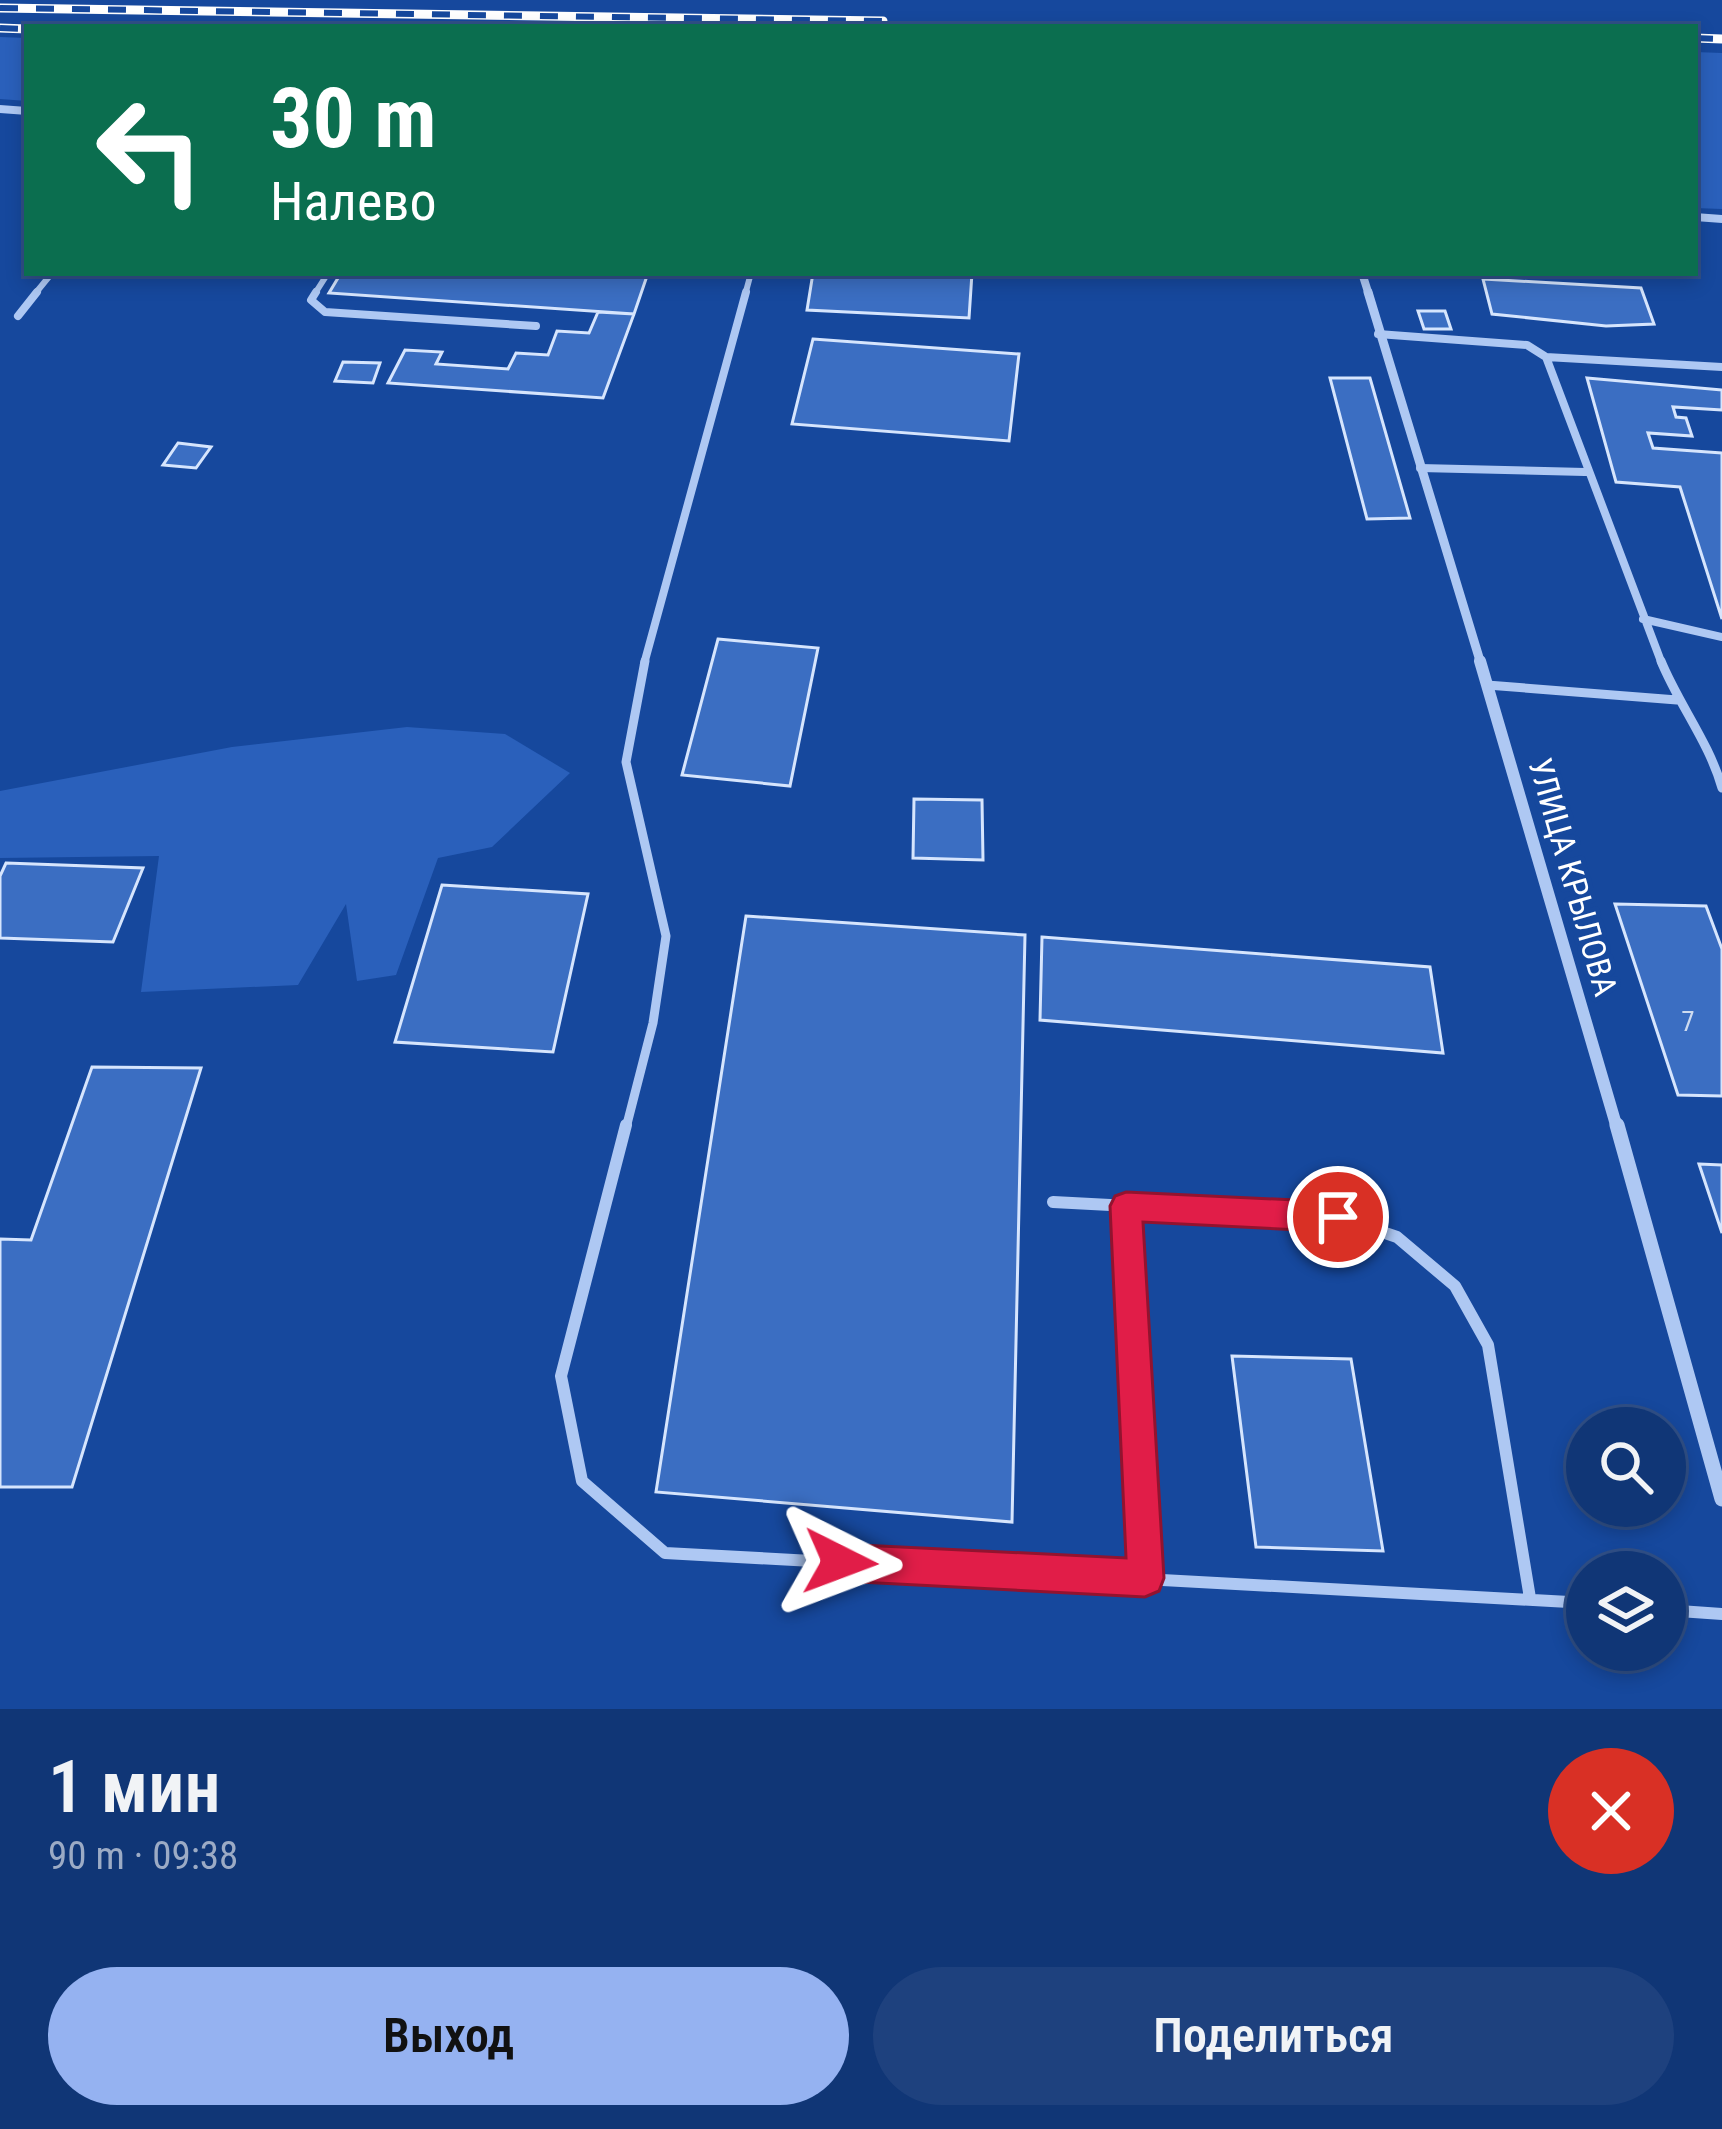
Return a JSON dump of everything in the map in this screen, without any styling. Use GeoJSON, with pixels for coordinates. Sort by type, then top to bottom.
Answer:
{"type":"FeatureCollection","features":[{"type":"Feature","properties":{"kind":"street","name":"УЛИЦА КРЫЛОВА"},"geometry":{"type":"LineString","coordinates":[[1363,276],[1487,685],[1722,1499]]}},
{"type":"Feature","properties":{"kind":"lane"},"geometry":{"type":"LineString","coordinates":[[18,316],[50,276]]}},
{"type":"Feature","properties":{"kind":"lane"},"geometry":{"type":"LineString","coordinates":[[326,276],[311,300],[326,312],[536,326]]}},
{"type":"Feature","properties":{"kind":"lane"},"geometry":{"type":"LineString","coordinates":[[751,276],[639,684],[626,762],[666,936],[653,1023],[561,1376],[582,1481],[665,1553],[1566,1601]]}},
{"type":"Feature","properties":{"kind":"lane"},"geometry":{"type":"LineString","coordinates":[[1378,334],[1527,345],[1546,357],[1722,367]]}},
{"type":"Feature","properties":{"kind":"lane"},"geometry":{"type":"LineString","coordinates":[[1546,357],[1643,619],[1677,700],[1713,755],[1722,788]]}},
{"type":"Feature","properties":{"kind":"lane"},"geometry":{"type":"LineString","coordinates":[[1420,468],[1586,472]]}},
{"type":"Feature","properties":{"kind":"lane"},"geometry":{"type":"LineString","coordinates":[[1643,619],[1722,637]]}},
{"type":"Feature","properties":{"kind":"lane"},"geometry":{"type":"LineString","coordinates":[[1487,685],[1677,700]]}},
{"type":"Feature","properties":{"kind":"lane"},"geometry":{"type":"LineString","coordinates":[[1053,1202],[1338,1217],[1397,1237],[1455,1286],[1488,1345],[1529,1598]]}},
{"type":"Feature","properties":{"kind":"lane"},"geometry":{"type":"LineString","coordinates":[[1126,1206],[1145,1578]]}},
{"type":"Feature","properties":{"kind":"lane"},"geometry":{"type":"LineString","coordinates":[[1686,1611],[1722,1614]]}},
{"type":"Feature","properties":{"kind":"shaded area"},"geometry":{"type":"Polygon","coordinates":[[[0,37],[24,38],[24,101],[0,99],[0,37]]]}},
{"type":"Feature","properties":{"kind":"shaded area"},"geometry":{"type":"Polygon","coordinates":[[[1698,52],[1722,53],[1722,209],[1698,208],[1698,52]]]}},
{"type":"Feature","properties":{"kind":"shaded area"},"geometry":{"type":"Polygon","coordinates":[[[407,727],[505,734],[570,773],[492,847],[438,858],[396,975],[357,981],[346,904],[298,985],[141,992],[159,856],[0,858],[0,791],[232,747],[407,727]]]}},
{"type":"Feature","properties":{"kind":"building"},"geometry":{"type":"Polygon","coordinates":[[[339,276],[647,276],[634,314],[329,293],[339,276]]]}},
{"type":"Feature","properties":{"kind":"building"},"geometry":{"type":"Polygon","coordinates":[[[813,276],[972,276],[969,318],[807,310],[813,276]]]}},
{"type":"Feature","properties":{"kind":"building"},"geometry":{"type":"Polygon","coordinates":[[[1483,279],[1641,288],[1654,324],[1606,326],[1492,314],[1483,279]]]}},
{"type":"Feature","properties":{"kind":"building"},"geometry":{"type":"Polygon","coordinates":[[[1418,311],[1445,311],[1451,329],[1424,329],[1418,311]]]}},
{"type":"Feature","properties":{"kind":"building"},"geometry":{"type":"Polygon","coordinates":[[[598,312],[634,314],[603,398],[388,383],[405,350],[442,352],[436,364],[508,369],[516,353],[548,355],[557,331],[589,333],[598,312]]]}},
{"type":"Feature","properties":{"kind":"building"},"geometry":{"type":"Polygon","coordinates":[[[813,339],[1019,354],[1009,441],[792,424],[813,339]]]}},
{"type":"Feature","properties":{"kind":"building"},"geometry":{"type":"Polygon","coordinates":[[[343,362],[380,363],[373,383],[335,381],[343,362]]]}},
{"type":"Feature","properties":{"kind":"building"},"geometry":{"type":"Polygon","coordinates":[[[1330,378],[1370,378],[1410,518],[1367,519],[1330,378]]]}},
{"type":"Feature","properties":{"kind":"building"},"geometry":{"type":"Polygon","coordinates":[[[1587,378],[1722,390],[1722,410],[1673,407],[1676,417],[1686,418],[1692,436],[1648,433],[1653,448],[1722,453],[1722,619],[1680,487],[1616,482],[1587,378]]]}},
{"type":"Feature","properties":{"kind":"building"},"geometry":{"type":"Polygon","coordinates":[[[178,443],[211,447],[196,468],[163,465],[178,443]]]}},
{"type":"Feature","properties":{"kind":"building"},"geometry":{"type":"Polygon","coordinates":[[[718,639],[818,648],[790,786],[682,775],[718,639]]]}},
{"type":"Feature","properties":{"kind":"building"},"geometry":{"type":"Polygon","coordinates":[[[914,799],[982,800],[983,860],[913,858],[914,799]]]}},
{"type":"Feature","properties":{"kind":"building"},"geometry":{"type":"Polygon","coordinates":[[[6,863],[143,868],[113,942],[0,938],[0,876],[6,863]]]}},
{"type":"Feature","properties":{"kind":"building"},"geometry":{"type":"Polygon","coordinates":[[[442,885],[588,894],[553,1052],[395,1042],[442,885]]]}},
{"type":"Feature","properties":{"kind":"building"},"geometry":{"type":"Polygon","coordinates":[[[1615,904],[1706,906],[1722,949],[1722,1096],[1678,1095],[1615,904]]]}},
{"type":"Feature","properties":{"kind":"building"},"geometry":{"type":"Polygon","coordinates":[[[746,916],[1025,935],[1012,1522],[656,1492],[746,916]]]}},
{"type":"Feature","properties":{"kind":"building"},"geometry":{"type":"Polygon","coordinates":[[[1042,937],[1430,967],[1443,1053],[1040,1020],[1042,937]]]}},
{"type":"Feature","properties":{"kind":"building"},"geometry":{"type":"Polygon","coordinates":[[[92,1067],[201,1068],[72,1487],[0,1487],[0,1239],[31,1240],[92,1067]]]}},
{"type":"Feature","properties":{"kind":"building"},"geometry":{"type":"Polygon","coordinates":[[[1699,1164],[1722,1165],[1722,1233],[1699,1164]]]}},
{"type":"Feature","properties":{"kind":"building"},"geometry":{"type":"Polygon","coordinates":[[[1232,1356],[1351,1359],[1383,1551],[1256,1547],[1232,1356]]]}},
{"type":"Feature","properties":{"kind":"railway"},"geometry":{"type":"LineString","coordinates":[[0,8],[883,21]]}},
{"type":"Feature","properties":{"kind":"railway"},"geometry":{"type":"LineString","coordinates":[[0,28],[24,29]]}},
{"type":"Feature","properties":{"kind":"railway"},"geometry":{"type":"LineString","coordinates":[[1698,38],[1722,39]]}},
{"type":"Feature","properties":{"kind":"route"},"geometry":{"type":"LineString","coordinates":[[840,1562],[1145,1578],[1126,1206],[1338,1217]]}}]}
